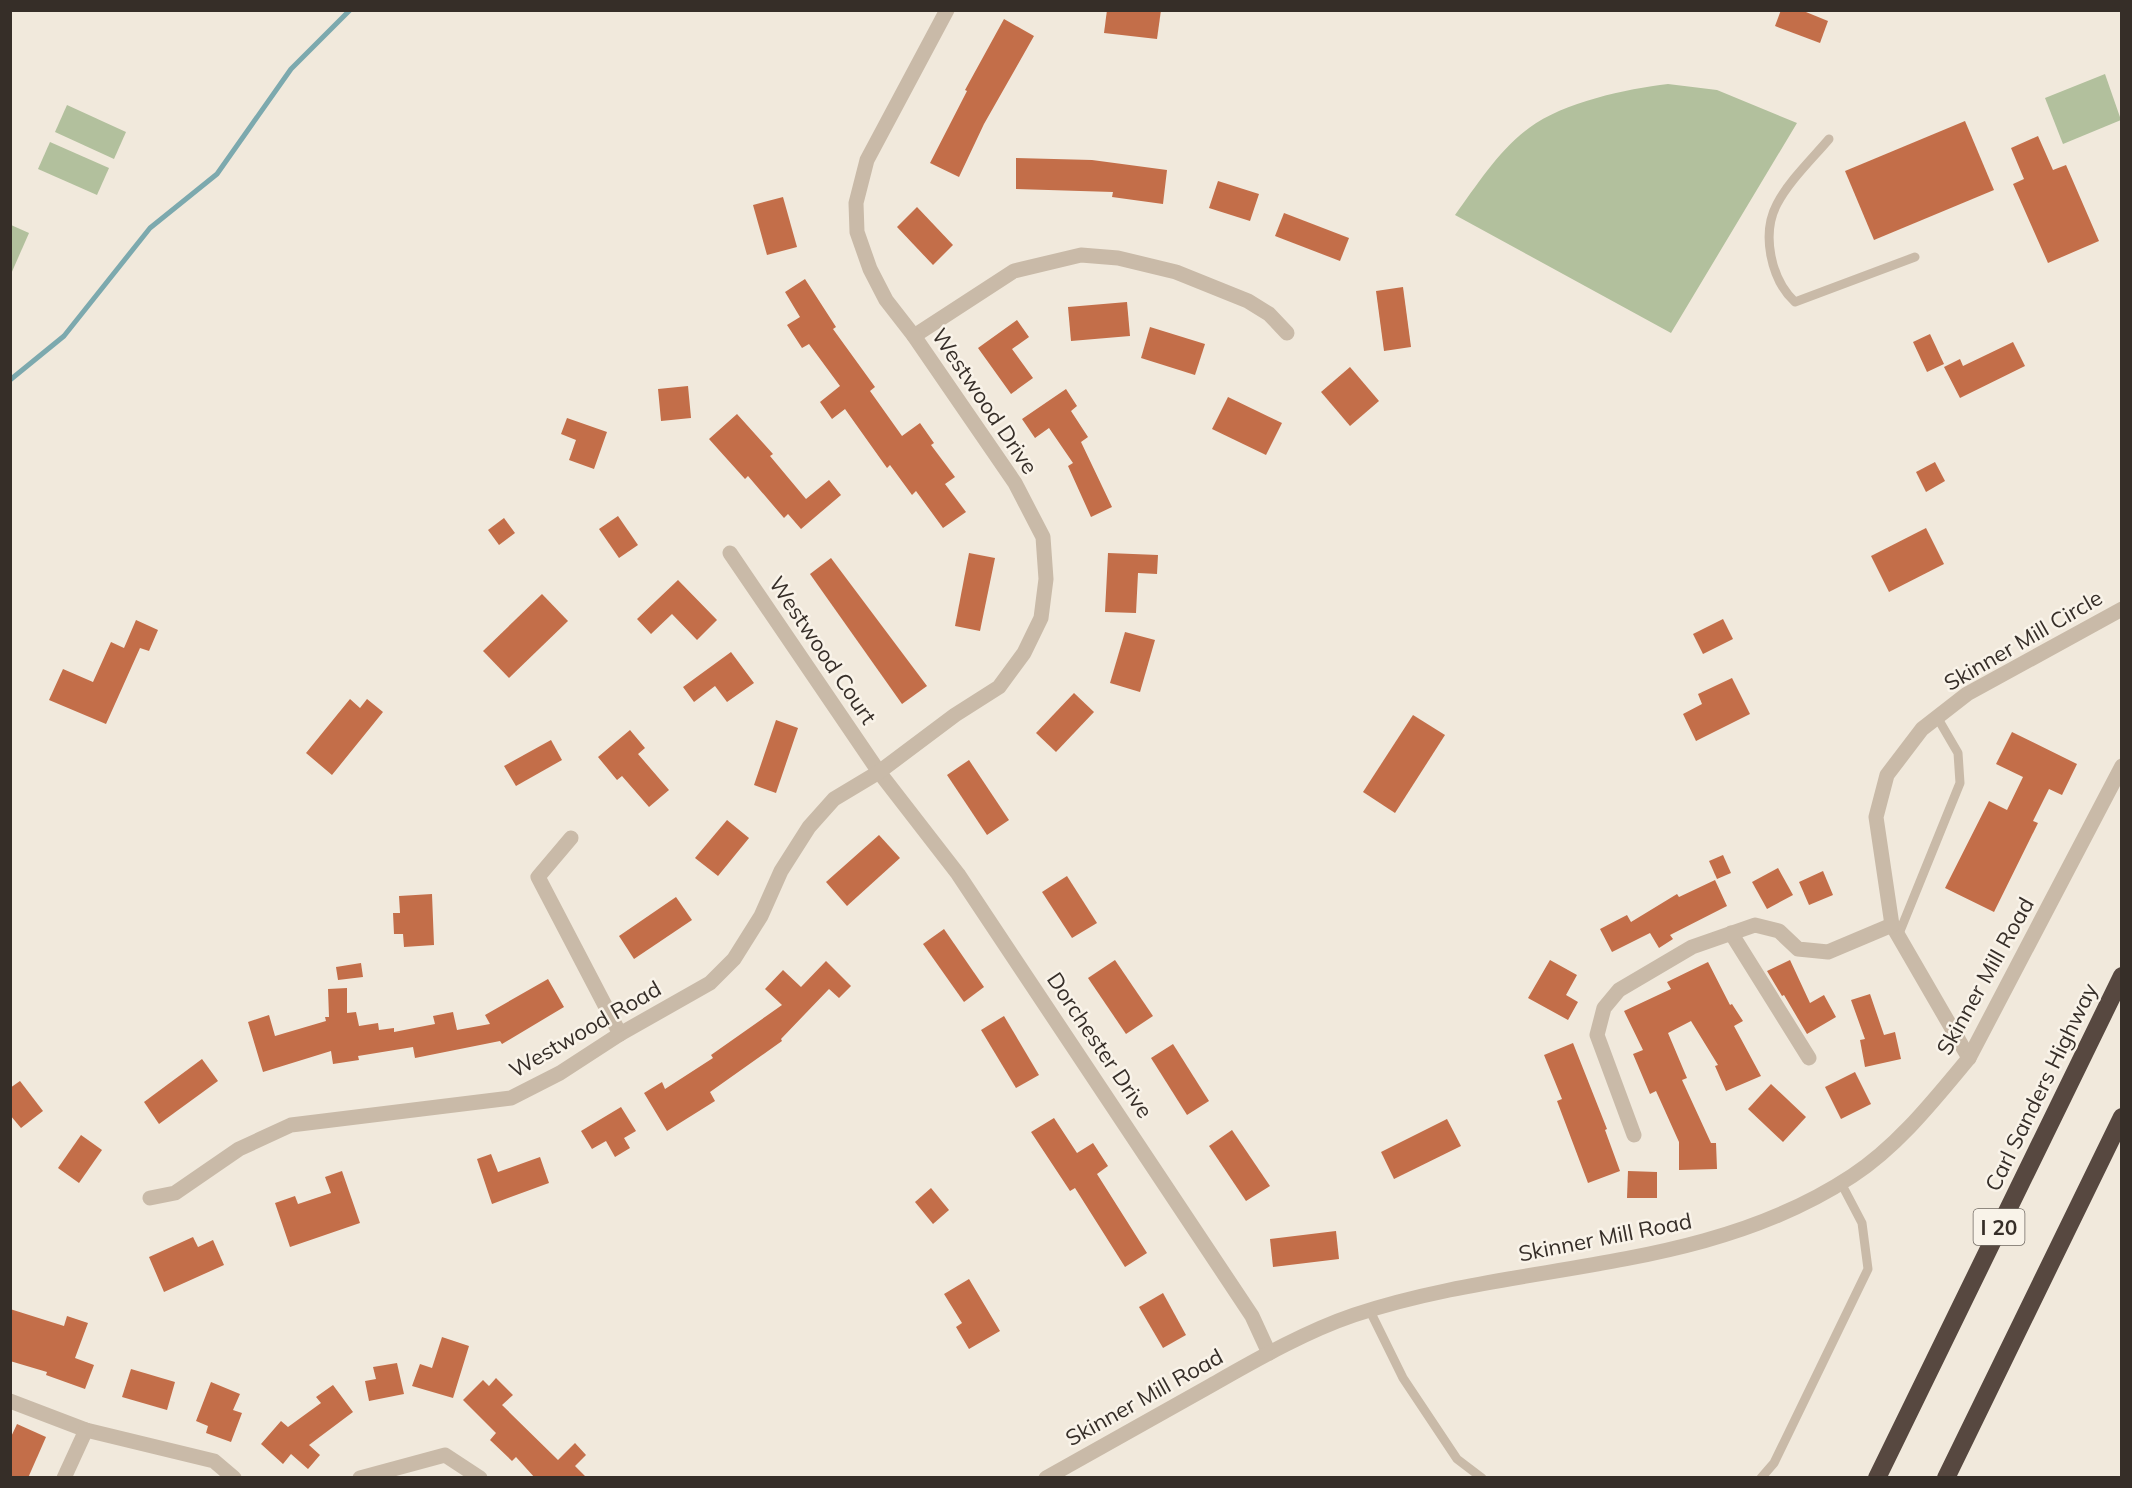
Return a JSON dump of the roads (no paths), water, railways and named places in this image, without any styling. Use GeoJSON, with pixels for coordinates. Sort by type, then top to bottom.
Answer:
{"type":"FeatureCollection","features":[{"type":"Feature","properties":{"kind":"highway","name":"Carl Sanders Highway"},"geometry":{"type":"LineString","coordinates":[[1877,1478],[2121,976]]}},
{"type":"Feature","properties":{"kind":"highway","name":"I 20"},"geometry":{"type":"LineString","coordinates":[[1946,1478],[2121,1117]]}},
{"type":"Feature","properties":{"kind":"street","name":"Westwood Drive"},"geometry":{"type":"LineString","coordinates":[[879,772],[955,715],[999,687],[1024,653],[1041,618],[1046,579],[1043,537],[1015,483],[914,336],[886,300],[870,269],[857,232],[856,203],[867,160],[947,10]]}},
{"type":"Feature","properties":{"kind":"street"},"geometry":{"type":"LineString","coordinates":[[914,336],[1014,271],[1080,255],[1118,258],[1176,272],[1248,301],[1269,314],[1287,333]]}},
{"type":"Feature","properties":{"kind":"street","name":"Westwood Court"},"geometry":{"type":"LineString","coordinates":[[730,553],[879,772]]}},
{"type":"Feature","properties":{"kind":"street","name":"Skinner Mill Circle"},"geometry":{"type":"LineString","coordinates":[[1969,1058],[1895,930],[1876,817],[1887,775],[1922,729],[1967,694],[2121,609]]}},
{"type":"Feature","properties":{"kind":"street","name":"Skinner Mill Road"},"geometry":{"type":"LineString","coordinates":[[1046,1478],[1269,1353],[1353,1316],[1452,1288],[1630,1260],[1697,1244],[1808,1203],[1841,1183],[1897,1139],[1969,1058],[2121,766]]}},
{"type":"Feature","properties":{"kind":"street","name":"Westwood Road"},"geometry":{"type":"LineString","coordinates":[[150,1198],[175,1193],[239,1149],[291,1125],[511,1098],[560,1073],[620,1034],[710,983],[734,959],[761,916],[781,871],[809,826],[834,799],[879,772]]}},
{"type":"Feature","properties":{"kind":"street","name":"Dorchester Drive"},"geometry":{"type":"LineString","coordinates":[[879,772],[965,884],[1252,1316],[1269,1353]]}},
{"type":"Feature","properties":{"kind":"street"},"geometry":{"type":"LineString","coordinates":[[571,838],[538,877],[620,1034]]}},
{"type":"Feature","properties":{"kind":"street"},"geometry":{"type":"LineString","coordinates":[[1634,1135],[1597,1035],[1604,1008],[1619,990],[1692,947],[1755,925],[1779,931],[1798,949],[1828,952],[1895,930]]}},
{"type":"Feature","properties":{"kind":"street"},"geometry":{"type":"LineString","coordinates":[[1731,933],[1809,1058]]}},
{"type":"Feature","properties":{"kind":"street"},"geometry":{"type":"LineString","coordinates":[[10,1401],[86,1430],[214,1461],[234,1478]]}},
{"type":"Feature","properties":{"kind":"street"},"geometry":{"type":"LineString","coordinates":[[64,1478],[86,1430]]}},
{"type":"Feature","properties":{"kind":"street"},"geometry":{"type":"LineString","coordinates":[[360,1478],[445,1455],[480,1478]]}},
{"type":"Feature","properties":{"kind":"lane"},"geometry":{"type":"LineString","coordinates":[[1829,139],[1776,205],[1769,235],[1772,263],[1785,293],[1795,302],[1915,257]]}},
{"type":"Feature","properties":{"kind":"lane"},"geometry":{"type":"LineString","coordinates":[[1895,930],[1960,783],[1958,753],[1937,717]]}},
{"type":"Feature","properties":{"kind":"lane"},"geometry":{"type":"LineString","coordinates":[[1761,1478],[1774,1463],[1868,1269],[1862,1223],[1841,1183]]}},
{"type":"Feature","properties":{"kind":"lane"},"geometry":{"type":"LineString","coordinates":[[1370,1311],[1403,1378],[1457,1460],[1482,1478]]}},
{"type":"Feature","properties":{"kind":"waterway"},"geometry":{"type":"LineString","coordinates":[[10,380],[64,336],[150,228],[217,174],[291,69],[350,10]]}}]}
